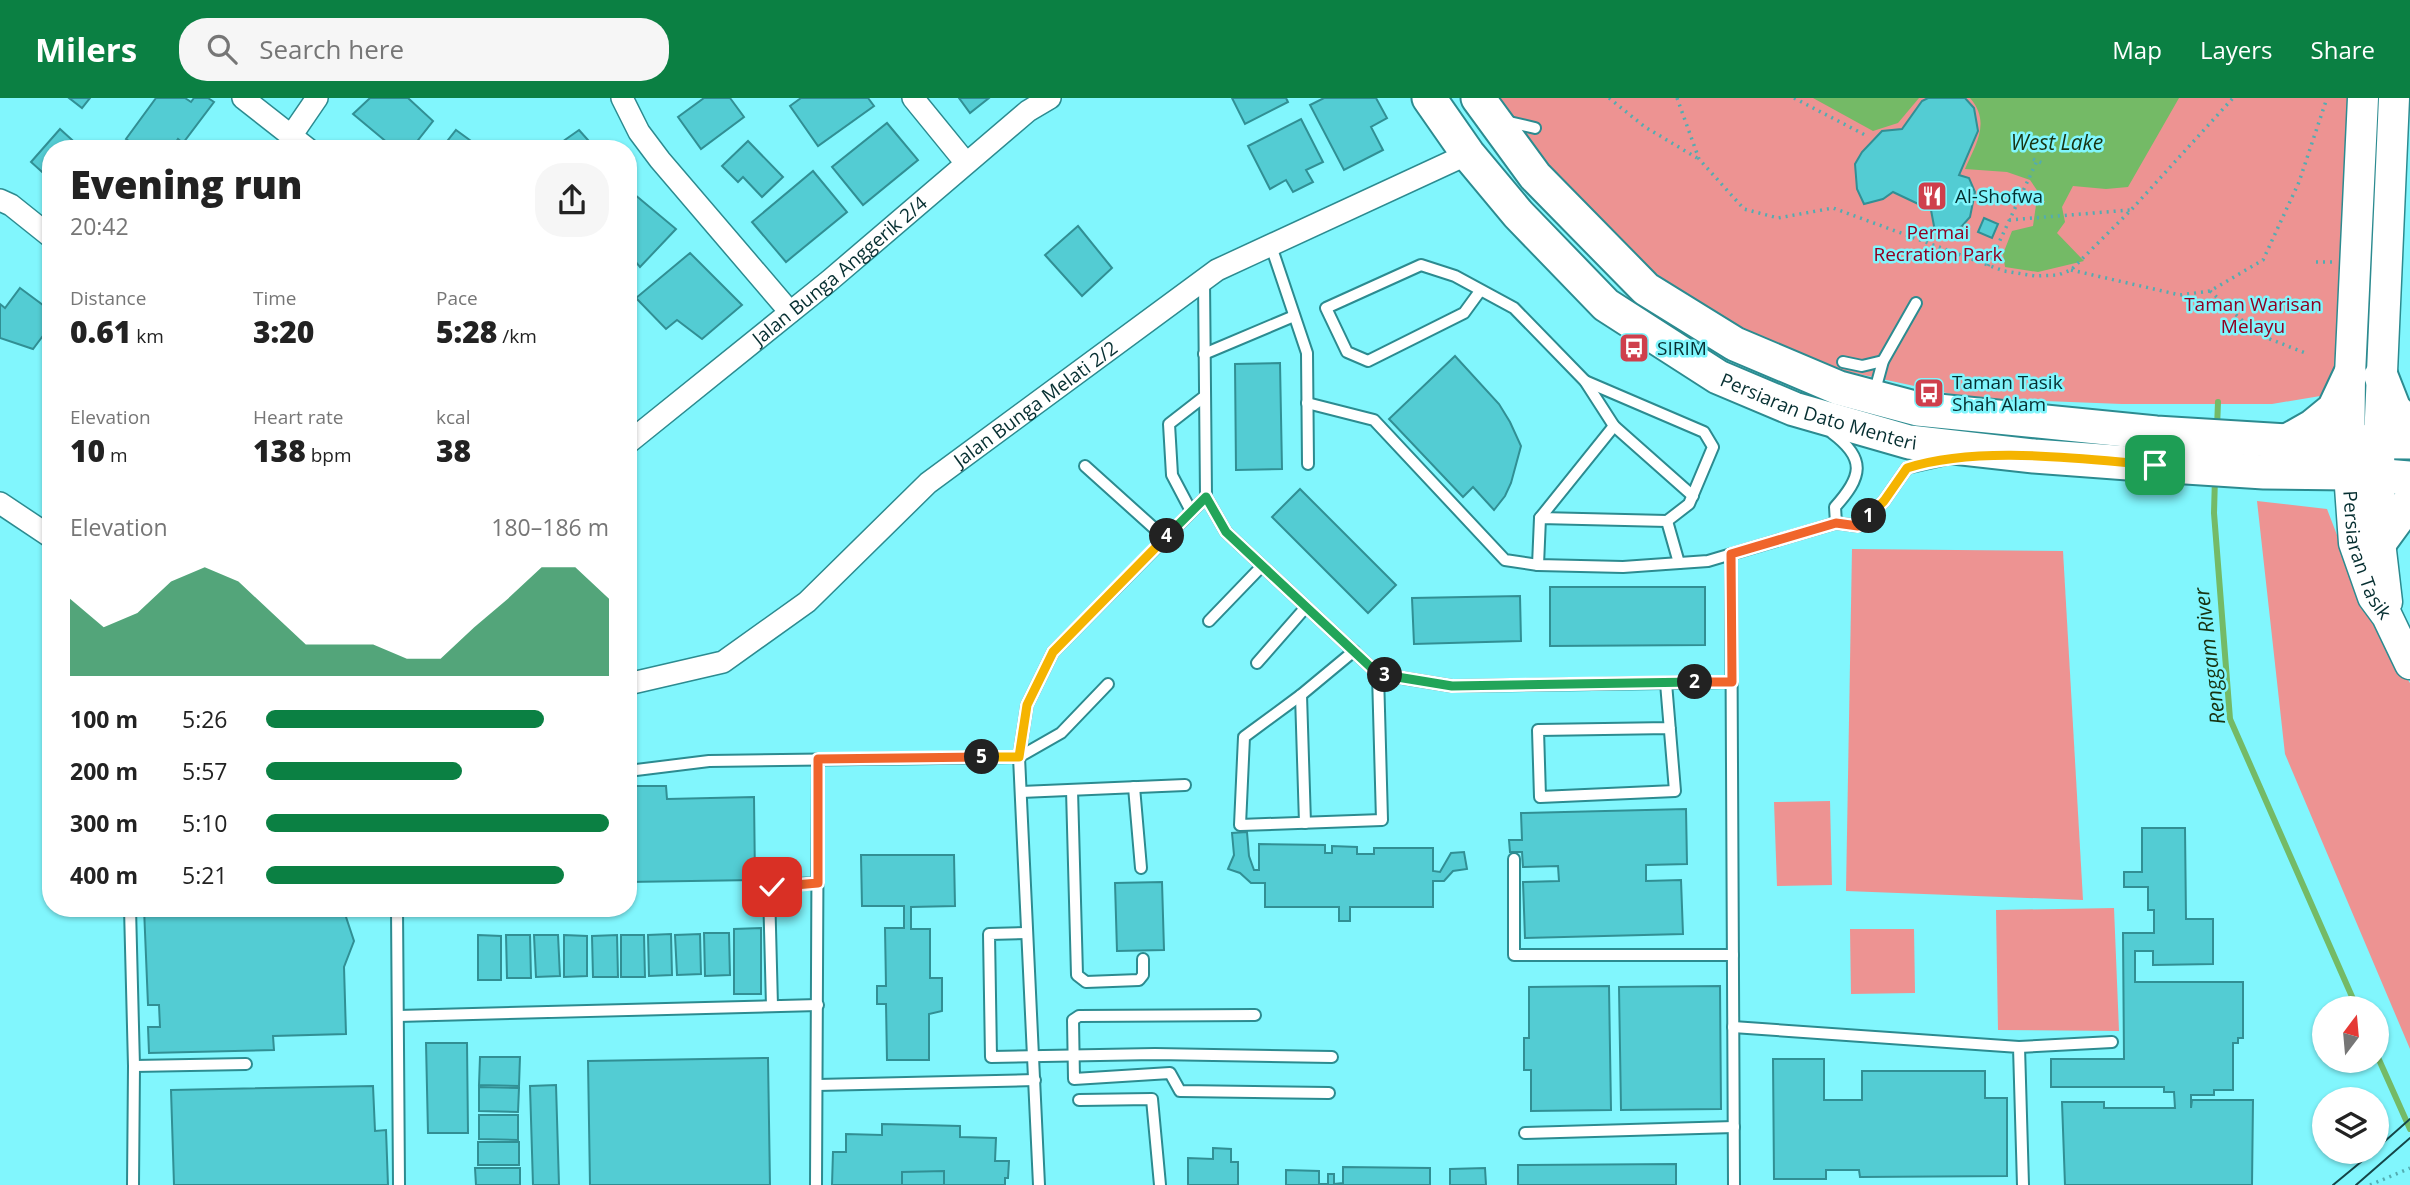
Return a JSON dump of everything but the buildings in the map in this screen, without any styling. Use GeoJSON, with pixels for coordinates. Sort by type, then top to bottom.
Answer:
{"type":"FeatureCollection","features":[{"type":"Feature","properties":{"kind":"main road","name":"Persiaran Dato Menteri"},"geometry":{"type":"LineString","coordinates":[[1430,98],[1468,154],[1518,214],[1606,305],[1718,377],[1794,409],[1909,442],[2034,456],[2276,441],[2379,458]]}},
{"type":"Feature","properties":{"kind":"main road"},"geometry":{"type":"LineString","coordinates":[[2363,100],[2397,105]]}},
{"type":"Feature","properties":{"kind":"main road","name":"Persiaran Tasik"},"geometry":{"type":"LineString","coordinates":[[2363,100],[2365,376],[2379,458],[2380,542],[2387,592],[2387,616]]}},
{"type":"Feature","properties":{"kind":"main road","name":"Persiaran Tasik"},"geometry":{"type":"LineString","coordinates":[[2365,376],[2397,105]]}},
{"type":"Feature","properties":{"kind":"main road","name":"Persiaran Dato Menteri"},"geometry":{"type":"LineString","coordinates":[[1485,108],[1535,176],[1646,289],[1735,344],[1839,388],[1918,409],[2156,449],[2264,472],[2379,458]]}},
{"type":"Feature","properties":{"kind":"main road"},"geometry":{"type":"LineString","coordinates":[[2276,441],[2312,427],[2334,409],[2365,376],[2410,425]]}},
{"type":"Feature","properties":{"kind":"main road","name":"Persiaran Tasik"},"geometry":{"type":"LineString","coordinates":[[2379,458],[2354,543],[2373,597],[2387,616]]}},
{"type":"Feature","properties":{"kind":"main road"},"geometry":{"type":"LineString","coordinates":[[2380,542],[2410,501]]}},
{"type":"Feature","properties":{"kind":"main road"},"geometry":{"type":"LineString","coordinates":[[2387,616],[2410,664]]}},
{"type":"Feature","properties":{"kind":"street"},"geometry":{"type":"LineString","coordinates":[[243,98],[295,140]]}},
{"type":"Feature","properties":{"kind":"street"},"geometry":{"type":"LineString","coordinates":[[300,140],[317,98]]}},
{"type":"Feature","properties":{"kind":"street"},"geometry":{"type":"LineString","coordinates":[[622,98],[639,132],[660,160],[790,312]]}},
{"type":"Feature","properties":{"kind":"street"},"geometry":{"type":"LineString","coordinates":[[913,98],[965,163]]}},
{"type":"Feature","properties":{"kind":"street","name":"Jalan Bunga Anggerik 2/4"},"geometry":{"type":"LineString","coordinates":[[637,436],[790,312],[1028,111],[1050,98]]}},
{"type":"Feature","properties":{"kind":"street","name":"Jalan Bunga Melati 2/2"},"geometry":{"type":"LineString","coordinates":[[637,682],[723,662],[807,602],[928,483],[1217,270],[1468,154]]}},
{"type":"Feature","properties":{"kind":"street"},"geometry":{"type":"LineString","coordinates":[[0,200],[11,205],[42,230]]}},
{"type":"Feature","properties":{"kind":"street"},"geometry":{"type":"LineString","coordinates":[[0,503],[42,531]]}},
{"type":"Feature","properties":{"kind":"lane"},"geometry":{"type":"LineString","coordinates":[[1485,108],[1535,128]]}},
{"type":"Feature","properties":{"kind":"lane"},"geometry":{"type":"LineString","coordinates":[[1271,246],[1307,353],[1308,464]]}},
{"type":"Feature","properties":{"kind":"lane"},"geometry":{"type":"LineString","coordinates":[[1480,290],[1464,313],[1368,361],[1347,352],[1326,308],[1421,265],[1455,276],[1514,309],[1585,381],[1614,426],[1693,496]]}},
{"type":"Feature","properties":{"kind":"lane"},"geometry":{"type":"LineString","coordinates":[[1204,280],[1206,497],[1226,532],[1378,674],[1452,686],[1732,682]]}},
{"type":"Feature","properties":{"kind":"lane"},"geometry":{"type":"LineString","coordinates":[[1874,397],[1883,361],[1916,303]]}},
{"type":"Feature","properties":{"kind":"lane"},"geometry":{"type":"LineString","coordinates":[[1205,354],[1294,316]]}},
{"type":"Feature","properties":{"kind":"lane"},"geometry":{"type":"LineString","coordinates":[[1843,362],[1862,366],[1883,361]]}},
{"type":"Feature","properties":{"kind":"lane"},"geometry":{"type":"LineString","coordinates":[[1539,518],[1667,521],[1689,504],[1713,447],[1704,432],[1585,381]]}},
{"type":"Feature","properties":{"kind":"lane"},"geometry":{"type":"LineString","coordinates":[[1191,511],[1171,475],[1169,425],[1205,396]]}},
{"type":"Feature","properties":{"kind":"lane"},"geometry":{"type":"LineString","coordinates":[[1307,404],[1374,420],[1505,560],[1538,565],[1623,567],[1708,561],[1836,523],[1858,526],[1884,501],[1907,468],[1947,459],[2034,456]]}},
{"type":"Feature","properties":{"kind":"lane"},"geometry":{"type":"LineString","coordinates":[[1794,409],[1818,422],[1848,445],[1856,461],[1857,477],[1852,488],[1835,507],[1836,523]]}},
{"type":"Feature","properties":{"kind":"lane"},"geometry":{"type":"LineString","coordinates":[[1538,565],[1539,518],[1614,426]]}},
{"type":"Feature","properties":{"kind":"lane"},"geometry":{"type":"LineString","coordinates":[[1085,466],[1165,538]]}},
{"type":"Feature","properties":{"kind":"lane"},"geometry":{"type":"LineString","coordinates":[[1039,1185],[1019,757],[1027,705],[1053,652],[1206,497]]}},
{"type":"Feature","properties":{"kind":"lane"},"geometry":{"type":"LineString","coordinates":[[1667,521],[1679,563]]}},
{"type":"Feature","properties":{"kind":"lane"},"geometry":{"type":"LineString","coordinates":[[1731,554],[1734,1185]]}},
{"type":"Feature","properties":{"kind":"lane"},"geometry":{"type":"LineString","coordinates":[[1209,621],[1262,566]]}},
{"type":"Feature","properties":{"kind":"lane"},"geometry":{"type":"LineString","coordinates":[[1257,663],[1306,607]]}},
{"type":"Feature","properties":{"kind":"lane"},"geometry":{"type":"LineString","coordinates":[[1354,651],[1244,737],[1240,825],[1382,820],[1378,674]]}},
{"type":"Feature","properties":{"kind":"lane"},"geometry":{"type":"LineString","coordinates":[[1666,683],[1670,728],[1675,791],[1540,797],[1538,730],[1670,728]]}},
{"type":"Feature","properties":{"kind":"lane"},"geometry":{"type":"LineString","coordinates":[[637,770],[709,761],[1019,757],[1061,733],[1108,684]]}},
{"type":"Feature","properties":{"kind":"lane"},"geometry":{"type":"LineString","coordinates":[[1301,695],[1305,823]]}},
{"type":"Feature","properties":{"kind":"lane"},"geometry":{"type":"LineString","coordinates":[[816,1185],[818,759]]}},
{"type":"Feature","properties":{"kind":"lane"},"geometry":{"type":"LineString","coordinates":[[1021,792],[1185,786]]}},
{"type":"Feature","properties":{"kind":"lane"},"geometry":{"type":"LineString","coordinates":[[1134,787],[1141,867]]}},
{"type":"Feature","properties":{"kind":"lane"},"geometry":{"type":"LineString","coordinates":[[1072,790],[1077,975],[1086,982],[1139,980],[1143,975],[1143,959]]}},
{"type":"Feature","properties":{"kind":"lane"},"geometry":{"type":"LineString","coordinates":[[1514,859],[1514,955],[1733,955]]}},
{"type":"Feature","properties":{"kind":"lane"},"geometry":{"type":"LineString","coordinates":[[772,1006],[769,891],[777,885],[818,883]]}},
{"type":"Feature","properties":{"kind":"lane"},"geometry":{"type":"LineString","coordinates":[[130,917],[134,1066],[133,1185]]}},
{"type":"Feature","properties":{"kind":"lane"},"geometry":{"type":"LineString","coordinates":[[397,917],[399,1185]]}},
{"type":"Feature","properties":{"kind":"lane"},"geometry":{"type":"LineString","coordinates":[[1027,933],[989,934],[991,1057],[1155,1054],[1332,1057]]}},
{"type":"Feature","properties":{"kind":"lane"},"geometry":{"type":"LineString","coordinates":[[398,1016],[818,1005]]}},
{"type":"Feature","properties":{"kind":"lane"},"geometry":{"type":"LineString","coordinates":[[1255,1015],[1079,1016],[1073,1020],[1074,1079],[1170,1073],[1180,1091],[1329,1093]]}},
{"type":"Feature","properties":{"kind":"lane"},"geometry":{"type":"LineString","coordinates":[[1733,1027],[2019,1047],[2112,1042]]}},
{"type":"Feature","properties":{"kind":"lane"},"geometry":{"type":"LineString","coordinates":[[2019,1047],[2023,1185]]}},
{"type":"Feature","properties":{"kind":"lane"},"geometry":{"type":"LineString","coordinates":[[134,1066],[246,1064]]}},
{"type":"Feature","properties":{"kind":"lane"},"geometry":{"type":"LineString","coordinates":[[817,1085],[1035,1080]]}},
{"type":"Feature","properties":{"kind":"lane"},"geometry":{"type":"LineString","coordinates":[[1079,1100],[1152,1099],[1160,1185]]}},
{"type":"Feature","properties":{"kind":"lane"},"geometry":{"type":"LineString","coordinates":[[1525,1133],[1734,1127]]}},
{"type":"Feature","properties":{"kind":"path"},"geometry":{"type":"LineString","coordinates":[[1609,98],[1645,127],[1699,159],[1744,209],[1778,218],[1833,208],[1988,266],[2035,276],[2058,275],[2071,270],[2132,209],[2233,98]]}},
{"type":"Feature","properties":{"kind":"path"},"geometry":{"type":"LineString","coordinates":[[1677,98],[1699,159]]}},
{"type":"Feature","properties":{"kind":"path"},"geometry":{"type":"LineString","coordinates":[[1794,98],[1867,136]]}},
{"type":"Feature","properties":{"kind":"path"},"geometry":{"type":"LineString","coordinates":[[2071,270],[2179,295],[2210,291],[2263,260],[2299,182],[2327,98]]}},
{"type":"Feature","properties":{"kind":"path"},"geometry":{"type":"LineString","coordinates":[[1988,266],[2037,161]]}},
{"type":"Feature","properties":{"kind":"path"},"geometry":{"type":"LineString","coordinates":[[2009,220],[2132,209]]}},
{"type":"Feature","properties":{"kind":"path"},"geometry":{"type":"LineString","coordinates":[[2210,291],[2257,334],[2308,354]]}},
{"type":"Feature","properties":{"kind":"path"},"geometry":{"type":"LineString","coordinates":[[2370,1185],[2410,1168]]}},
{"type":"Feature","properties":{"kind":"green space","name":"Permai Recration Park"},"geometry":{"type":"Polygon","coordinates":[[[1497,98],[2350,98],[2341,345],[2332,394],[2272,404],[2122,404],[1970,398],[1817,365],[1745,333],[1636,259],[1538,154],[1497,98]]]}},
{"type":"Feature","properties":{"kind":"green space"},"geometry":{"type":"Polygon","coordinates":[[[2257,501],[2327,509],[2368,616],[2410,683],[2410,1049],[2389,996],[2285,754],[2257,501]]]}},
{"type":"Feature","properties":{"kind":"green space"},"geometry":{"type":"Polygon","coordinates":[[[1852,549],[2063,551],[2083,900],[1846,891],[1852,549]]]}},
{"type":"Feature","properties":{"kind":"green space"},"geometry":{"type":"Polygon","coordinates":[[[1830,801],[1832,885],[1777,886],[1774,802],[1830,801]]]}},
{"type":"Feature","properties":{"kind":"green space"},"geometry":{"type":"Polygon","coordinates":[[[2114,908],[2119,1031],[1998,1030],[1996,910],[2114,908]]]}},
{"type":"Feature","properties":{"kind":"green space"},"geometry":{"type":"Polygon","coordinates":[[[1850,929],[1914,929],[1915,993],[1851,994],[1850,929]]]}},
{"type":"Feature","properties":{"kind":"water"},"geometry":{"type":"Polygon","coordinates":[[[1813,98],[1919,98],[1898,123],[1873,131],[1813,98]]]}},
{"type":"Feature","properties":{"kind":"water","name":"West Lake"},"geometry":{"type":"Polygon","coordinates":[[[1970,98],[2179,98],[2128,187],[2106,189],[2073,186],[2062,207],[2065,222],[2057,233],[2084,261],[2038,272],[2005,267],[2003,254],[2012,231],[2033,226],[2036,205],[2045,202],[2030,180],[2007,172],[1965,169],[1977,142],[1981,124],[1980,116],[1970,98]]]}},
{"type":"Feature","properties":{"kind":"waterway","name":"Renggam River"},"geometry":{"type":"LineString","coordinates":[[2217,428],[2218,402]]}},
{"type":"Feature","properties":{"kind":"waterway","name":"Renggam River"},"geometry":{"type":"LineString","coordinates":[[2215,477],[2214,513],[2230,719],[2352,996]]}},
{"type":"Feature","properties":{"kind":"waterway","name":"Renggam River"},"geometry":{"type":"LineString","coordinates":[[2385,1073],[2410,1129]]}},
{"type":"Feature","properties":{"kind":"tram line"},"geometry":{"type":"LineString","coordinates":[[2389,1138],[2410,1119]]}},
{"type":"Feature","properties":{"kind":"tram line"},"geometry":{"type":"LineString","coordinates":[[2356,1185],[2410,1138]]}},
{"type":"Feature","properties":{"kind":"tram line"},"geometry":{"type":"LineString","coordinates":[[2333,1185],[2358,1164]]}},
{"type":"Feature","properties":{"kind":"place","name":"Al-Shofwa"},"geometry":{"type":"Point","coordinates":[1932,196]}},
{"type":"Feature","properties":{"kind":"place","name":"SIRIM"},"geometry":{"type":"Point","coordinates":[1634,348]}},
{"type":"Feature","properties":{"kind":"place","name":"Taman Tasik Shah Alam"},"geometry":{"type":"Point","coordinates":[1929,393]}},
{"type":"Feature","properties":{"kind":"route"},"geometry":{"type":"LineString","coordinates":[[772,887],[818,883],[818,759],[1019,757],[1027,705],[1053,652],[1206,497],[1226,532],[1378,674],[1452,686],[1732,682],[1731,554],[1836,523],[1858,526],[1884,501],[1907,468],[1916,465],[1947,459],[2034,456],[2155,465]]}},
{"type":"Feature","properties":{"kind":"park label","name":"Taman Warisan Melayu"},"geometry":{"type":"Point","coordinates":[2253,315]}}]}
